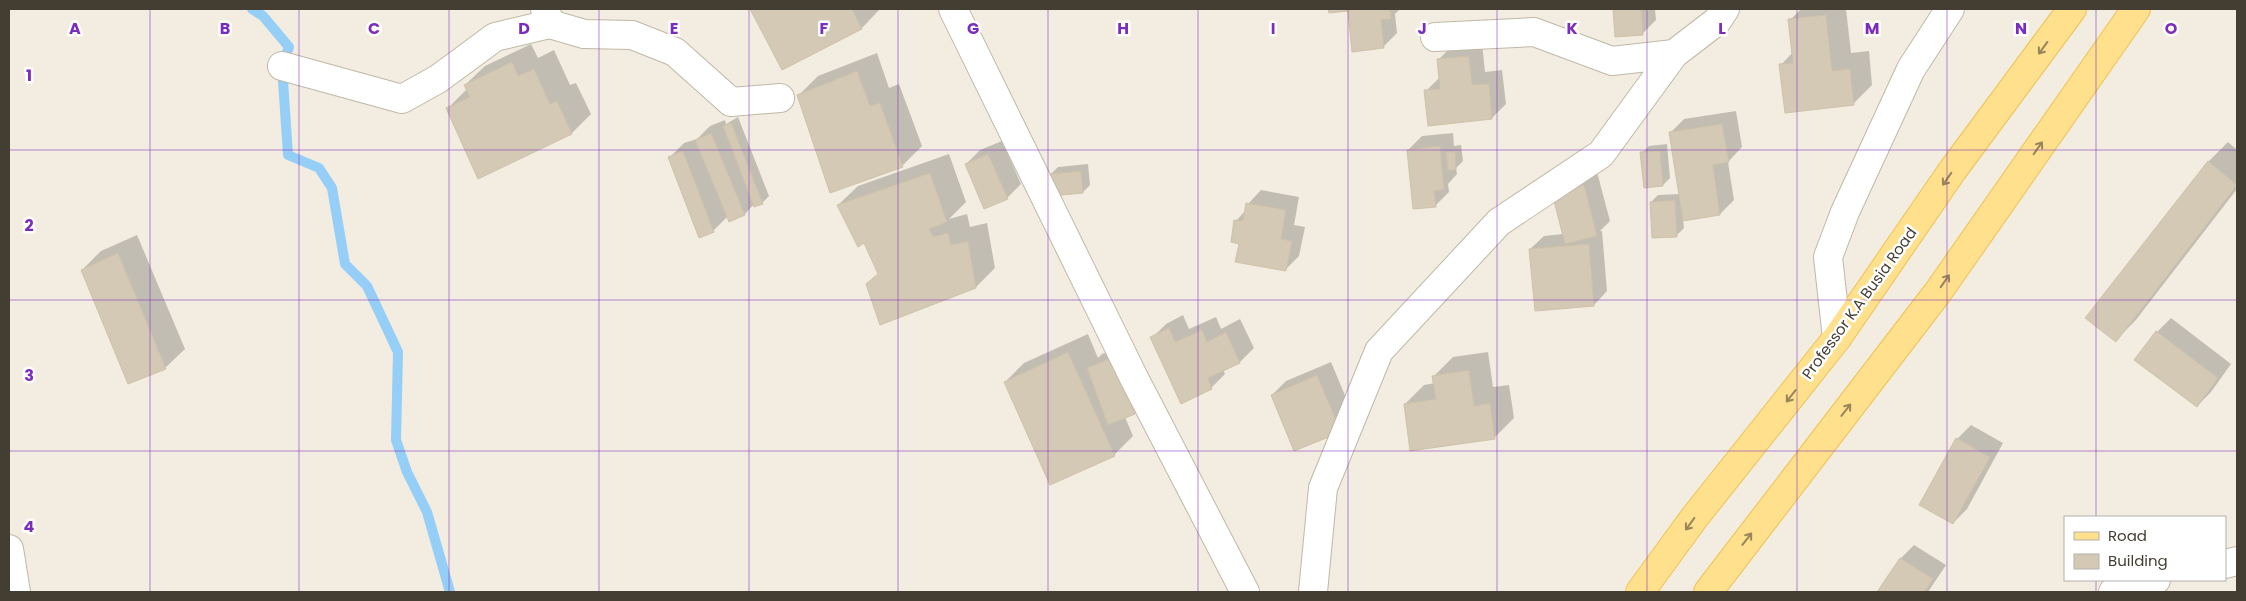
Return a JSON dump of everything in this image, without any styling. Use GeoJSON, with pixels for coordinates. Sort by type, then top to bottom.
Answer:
{"type":"FeatureCollection","features":[{"type":"Feature","properties":{"kind":"main road","name":"Professor K.A Busia Road"},"geometry":{"type":"LineString","coordinates":[[1640,592],[1694,518],[1837,338],[1952,171],[2072,9]]}},
{"type":"Feature","properties":{"kind":"main road"},"geometry":{"type":"LineString","coordinates":[[1708,592],[1938,292],[2136,9]]}},
{"type":"Feature","properties":{"kind":"street"},"geometry":{"type":"LineString","coordinates":[[953,9],[1134,378],[1245,592]]}},
{"type":"Feature","properties":{"kind":"street"},"geometry":{"type":"LineString","coordinates":[[1314,592],[1323,488],[1378,351],[1499,222],[1601,154],[1674,54],[1718,21],[1724,9]]}},
{"type":"Feature","properties":{"kind":"street"},"geometry":{"type":"LineString","coordinates":[[1837,338],[1828,257],[1845,212],[1911,69],[1950,9]]}},
{"type":"Feature","properties":{"kind":"street"},"geometry":{"type":"LineString","coordinates":[[282,66],[402,99],[438,79],[495,37],[548,16],[584,34],[632,35],[675,52],[731,102],[780,98]]}},
{"type":"Feature","properties":{"kind":"street"},"geometry":{"type":"LineString","coordinates":[[1435,37],[1534,32],[1612,60],[1674,54]]}},
{"type":"Feature","properties":{"kind":"street"},"geometry":{"type":"LineString","coordinates":[[9,549],[16,592]]}},
{"type":"Feature","properties":{"kind":"street"},"geometry":{"type":"LineString","coordinates":[[2113,592],[2152,581]]}},
{"type":"Feature","properties":{"kind":"building"},"geometry":{"type":"Polygon","coordinates":[[[750,9],[852,9],[862,29],[782,70],[750,9]]]}},
{"type":"Feature","properties":{"kind":"building"},"geometry":{"type":"Polygon","coordinates":[[[1328,9],[1390,9],[1391,19],[1381,20],[1384,48],[1352,52],[1348,11],[1329,13],[1328,9]]]}},
{"type":"Feature","properties":{"kind":"building"},"geometry":{"type":"Polygon","coordinates":[[[1613,9],[1641,9],[1643,35],[1615,37],[1613,9]]]}},
{"type":"Feature","properties":{"kind":"building"},"geometry":{"type":"Polygon","coordinates":[[[1826,15],[1832,71],[1850,69],[1854,105],[1785,113],[1779,64],[1793,63],[1788,19],[1826,15]]]}},
{"type":"Feature","properties":{"kind":"building"},"geometry":{"type":"Polygon","coordinates":[[[1469,56],[1472,85],[1489,84],[1492,119],[1428,126],[1424,90],[1440,89],[1437,59],[1469,56]]]}},
{"type":"Feature","properties":{"kind":"building"},"geometry":{"type":"Polygon","coordinates":[[[512,62],[518,76],[534,69],[550,104],[557,101],[572,134],[478,179],[446,108],[470,97],[464,85],[512,62]]]}},
{"type":"Feature","properties":{"kind":"building"},"geometry":{"type":"Polygon","coordinates":[[[857,71],[870,106],[880,103],[903,167],[830,193],[797,95],[857,71]]]}},
{"type":"Feature","properties":{"kind":"building"},"geometry":{"type":"Polygon","coordinates":[[[731,123],[763,204],[754,207],[723,126],[731,123]]]}},
{"type":"Feature","properties":{"kind":"building"},"geometry":{"type":"Polygon","coordinates":[[[1722,124],[1729,162],[1713,165],[1720,215],[1683,221],[1669,132],[1722,124]]]}},
{"type":"Feature","properties":{"kind":"building"},"geometry":{"type":"Polygon","coordinates":[[[711,133],[745,215],[729,222],[695,140],[711,133]]]}},
{"type":"Feature","properties":{"kind":"building"},"geometry":{"type":"Polygon","coordinates":[[[1440,146],[1444,189],[1434,191],[1436,207],[1413,209],[1407,150],[1440,146]]]}},
{"type":"Feature","properties":{"kind":"building"},"geometry":{"type":"Polygon","coordinates":[[[683,151],[714,232],[699,238],[668,157],[683,151]]]}},
{"type":"Feature","properties":{"kind":"building"},"geometry":{"type":"Polygon","coordinates":[[[1660,151],[1663,186],[1644,188],[1640,152],[1660,151]]]}},
{"type":"Feature","properties":{"kind":"building"},"geometry":{"type":"Polygon","coordinates":[[[1446,152],[1455,152],[1456,170],[1448,170],[1446,152]]]}},
{"type":"Feature","properties":{"kind":"building"},"geometry":{"type":"Polygon","coordinates":[[[988,154],[1008,199],[984,209],[965,164],[988,154]]]}},
{"type":"Feature","properties":{"kind":"building"},"geometry":{"type":"Polygon","coordinates":[[[2208,161],[2237,185],[2116,342],[2085,318],[2208,161]]]}},
{"type":"Feature","properties":{"kind":"building"},"geometry":{"type":"Polygon","coordinates":[[[1081,171],[1083,193],[1052,196],[1050,174],[1081,171]]]}},
{"type":"Feature","properties":{"kind":"building"},"geometry":{"type":"Polygon","coordinates":[[[930,173],[947,222],[929,229],[933,237],[948,233],[951,245],[968,241],[976,288],[880,325],[866,284],[878,274],[864,243],[858,247],[837,205],[930,173]]]}},
{"type":"Feature","properties":{"kind":"building"},"geometry":{"type":"Polygon","coordinates":[[[1584,185],[1597,236],[1565,244],[1552,193],[1584,185]]]}},
{"type":"Feature","properties":{"kind":"building"},"geometry":{"type":"Polygon","coordinates":[[[1675,200],[1677,237],[1652,238],[1650,202],[1675,200]]]}},
{"type":"Feature","properties":{"kind":"building"},"geometry":{"type":"Polygon","coordinates":[[[1246,203],[1286,210],[1281,239],[1292,241],[1286,271],[1235,262],[1239,244],[1231,242],[1234,220],[1243,221],[1246,203]]]}},
{"type":"Feature","properties":{"kind":"building"},"geometry":{"type":"Polygon","coordinates":[[[1589,244],[1594,306],[1535,311],[1529,249],[1589,244]]]}},
{"type":"Feature","properties":{"kind":"building"},"geometry":{"type":"Polygon","coordinates":[[[118,253],[166,369],[128,384],[81,270],[118,253]]]}},
{"type":"Feature","properties":{"kind":"building"},"geometry":{"type":"Polygon","coordinates":[[[1169,328],[1175,342],[1202,330],[1207,342],[1226,332],[1240,363],[1208,378],[1212,389],[1181,404],[1150,337],[1169,328]]]}},
{"type":"Feature","properties":{"kind":"building"},"geometry":{"type":"Polygon","coordinates":[[[2156,331],[2218,378],[2197,407],[2134,360],[2156,331]]]}},
{"type":"Feature","properties":{"kind":"building"},"geometry":{"type":"Polygon","coordinates":[[[1068,352],[1115,456],[1050,485],[1004,382],[1068,352]]]}},
{"type":"Feature","properties":{"kind":"building"},"geometry":{"type":"Polygon","coordinates":[[[1114,357],[1135,414],[1108,425],[1087,368],[1114,357]]]}},
{"type":"Feature","properties":{"kind":"building"},"geometry":{"type":"Polygon","coordinates":[[[1469,370],[1474,406],[1490,403],[1495,439],[1410,451],[1404,404],[1436,399],[1432,376],[1469,370]]]}},
{"type":"Feature","properties":{"kind":"building"},"geometry":{"type":"Polygon","coordinates":[[[1317,375],[1341,432],[1294,451],[1271,395],[1317,375]]]}},
{"type":"Feature","properties":{"kind":"building"},"geometry":{"type":"Polygon","coordinates":[[[1956,438],[1990,457],[1953,524],[1919,505],[1956,438]]]}},
{"type":"Feature","properties":{"kind":"building"},"geometry":{"type":"Polygon","coordinates":[[[1900,558],[1933,579],[1924,592],[1877,592],[1900,558]]]}},
{"type":"Feature","properties":{"kind":"waterway"},"geometry":{"type":"LineString","coordinates":[[252,9],[263,16],[289,47],[282,66],[288,155],[319,168],[332,188],[345,264],[367,286],[398,352],[396,440],[407,472],[427,512],[450,592]]}}]}
